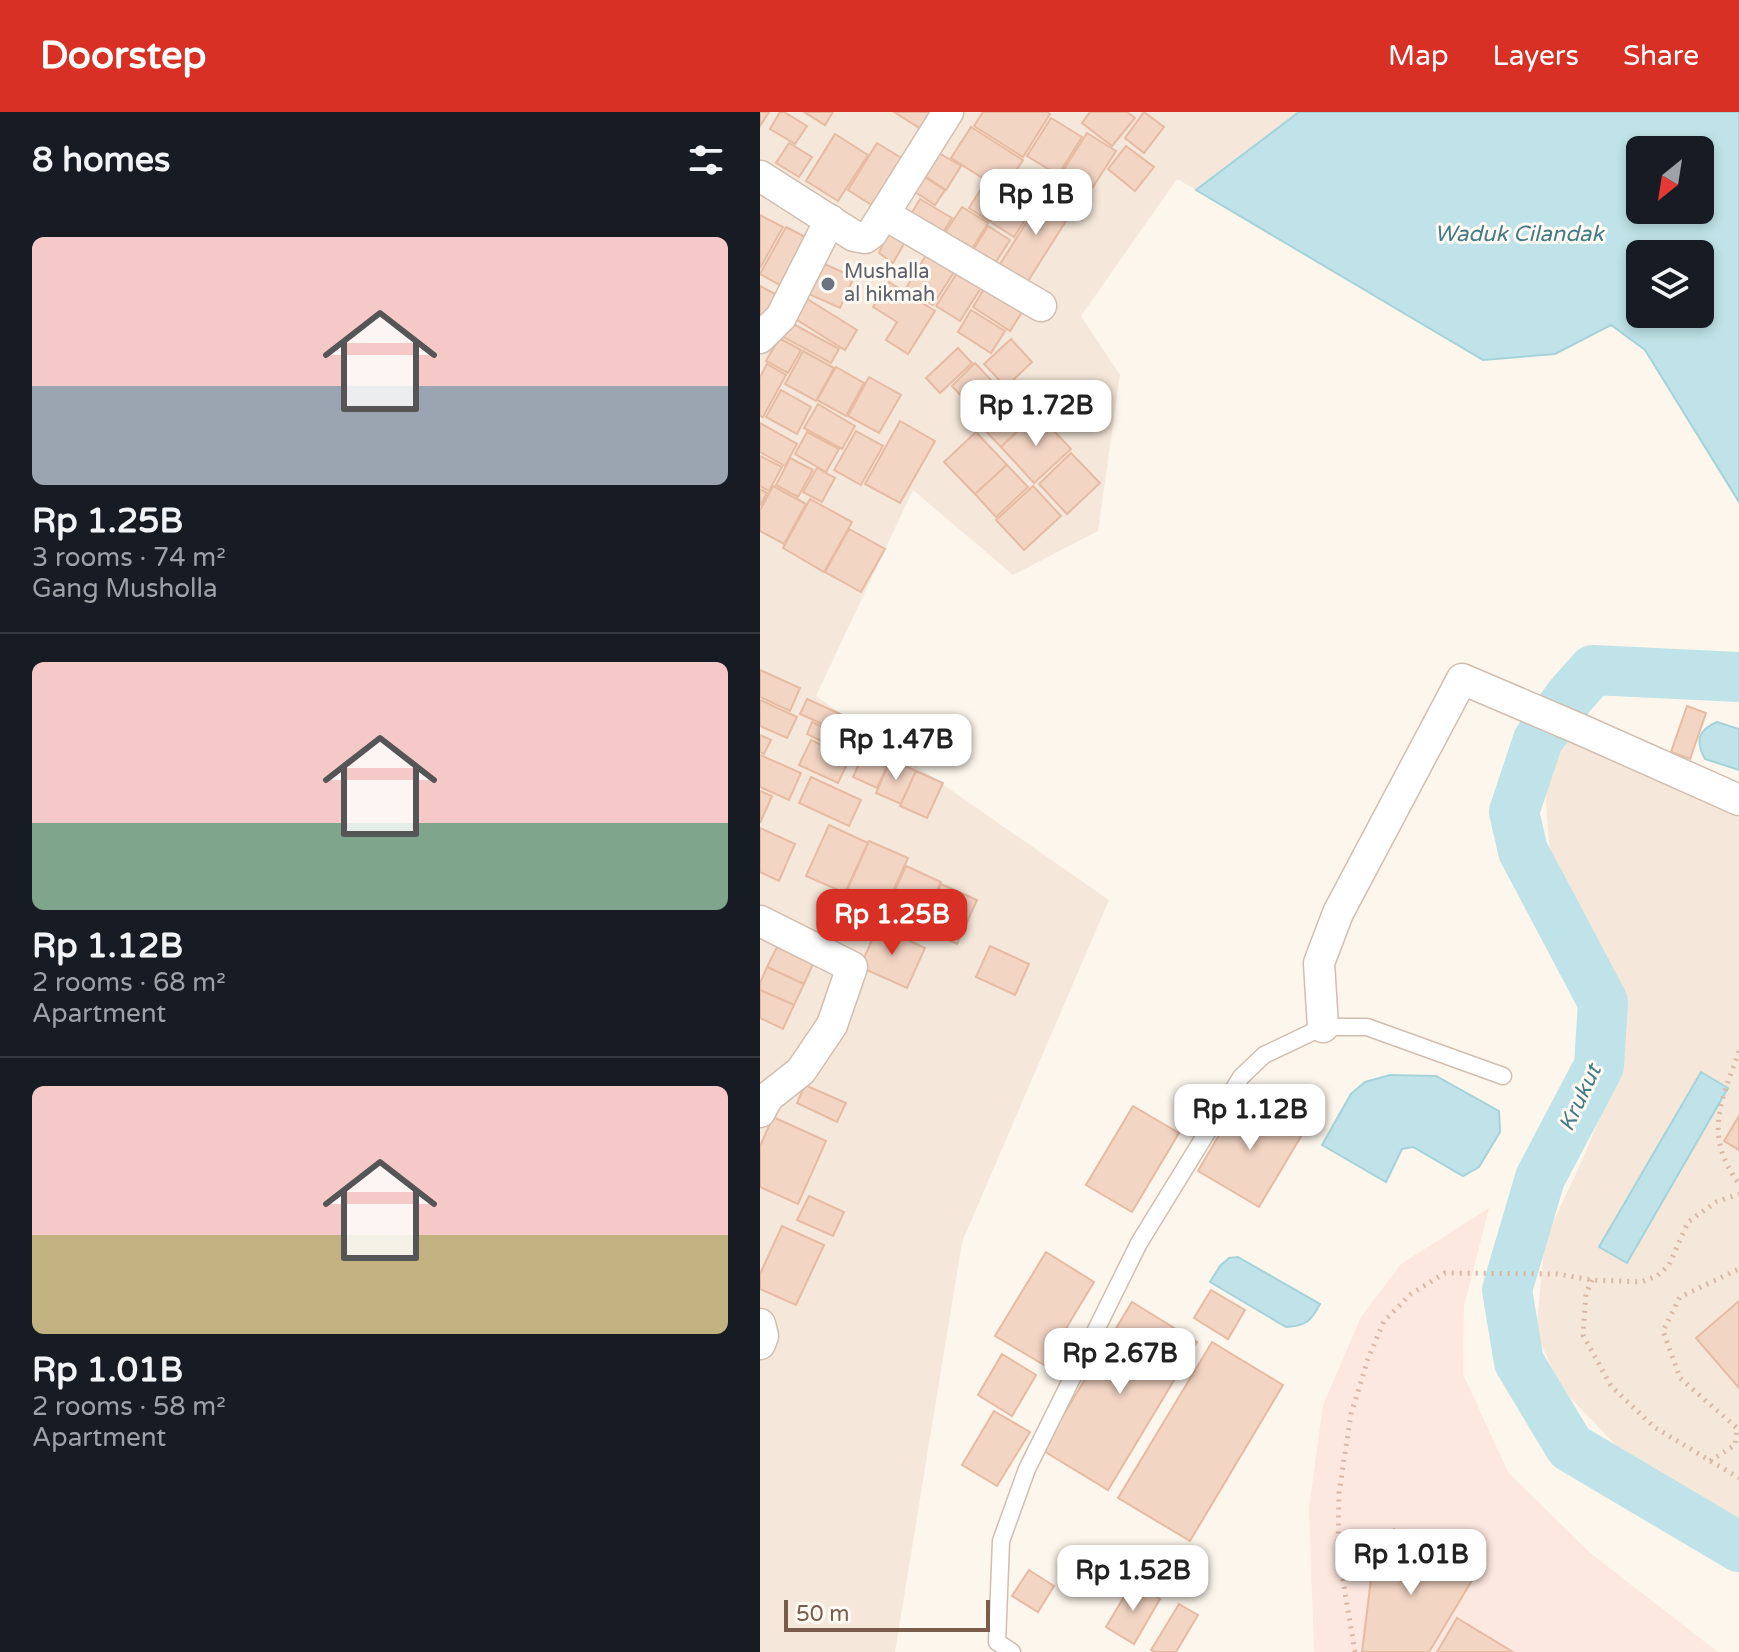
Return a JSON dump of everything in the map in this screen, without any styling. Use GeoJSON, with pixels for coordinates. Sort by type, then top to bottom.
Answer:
{"type":"FeatureCollection","features":[{"type":"Feature","properties":{"kind":"street"},"geometry":{"type":"LineString","coordinates":[[760,176],[854,236],[865,238],[872,233],[948,112]]}},
{"type":"Feature","properties":{"kind":"street"},"geometry":{"type":"LineString","coordinates":[[884,214],[1041,306]]}},
{"type":"Feature","properties":{"kind":"street"},"geometry":{"type":"LineString","coordinates":[[760,338],[781,317],[830,220]]}},
{"type":"Feature","properties":{"kind":"street"},"geometry":{"type":"LineString","coordinates":[[1323,1027],[1319,963],[1338,913],[1462,679],[1739,800]]}},
{"type":"Feature","properties":{"kind":"street"},"geometry":{"type":"LineString","coordinates":[[760,921],[852,967],[832,1025],[801,1071],[763,1102]]}},
{"type":"Feature","properties":{"kind":"street"},"geometry":{"type":"LineString","coordinates":[[760,1324],[763,1336],[760,1344]]}},
{"type":"Feature","properties":{"kind":"lane"},"geometry":{"type":"LineString","coordinates":[[1012,1652],[997,1642],[1001,1541],[1027,1469],[1139,1243],[1241,1077],[1264,1055],[1323,1027],[1367,1027],[1503,1076]]}},
{"type":"Feature","properties":{"kind":"path"},"geometry":{"type":"LineString","coordinates":[[1739,1051],[1719,1107],[1717,1130],[1721,1149],[1739,1184]]}},
{"type":"Feature","properties":{"kind":"path"},"geometry":{"type":"LineString","coordinates":[[1355,1652],[1338,1551],[1339,1493],[1351,1414],[1384,1321],[1411,1294],[1445,1273],[1557,1274],[1592,1280],[1641,1282],[1657,1276],[1669,1265],[1688,1222],[1716,1202],[1739,1194]]}},
{"type":"Feature","properties":{"kind":"path"},"geometry":{"type":"LineString","coordinates":[[1710,1461],[1735,1445],[1737,1428],[1680,1378],[1663,1331],[1680,1297],[1739,1269]]}},
{"type":"Feature","properties":{"kind":"path"},"geometry":{"type":"LineString","coordinates":[[1592,1280],[1586,1294],[1583,1335],[1611,1386],[1654,1427],[1739,1478]]}},
{"type":"Feature","properties":{"kind":"shaded area"},"geometry":{"type":"Polygon","coordinates":[[[760,112],[1299,112],[1196,190],[1177,179],[1081,316],[1120,375],[1098,531],[1013,575],[913,490],[816,696],[1109,900],[962,1242],[895,1652],[760,1652],[760,112]]]}},
{"type":"Feature","properties":{"kind":"shaded area"},"geometry":{"type":"Polygon","coordinates":[[[1579,711],[1739,792],[1739,1529],[1631,1461],[1561,1388],[1536,1332],[1545,1239],[1618,1073],[1616,1000],[1550,855],[1544,776],[1579,711]]]}},
{"type":"Feature","properties":{"kind":"shaded area"},"geometry":{"type":"Polygon","coordinates":[[[1489,1208],[1464,1306],[1463,1374],[1508,1472],[1589,1552],[1718,1652],[1314,1652],[1309,1508],[1323,1405],[1361,1317],[1401,1264],[1489,1208]]]}},
{"type":"Feature","properties":{"kind":"water","name":"Waduk Cilandak"},"geometry":{"type":"Polygon","coordinates":[[[1299,112],[1739,112],[1739,502],[1645,350],[1611,325],[1555,354],[1483,360],[1196,190],[1299,112]]]}},
{"type":"Feature","properties":{"kind":"water"},"geometry":{"type":"Polygon","coordinates":[[[1717,722],[1739,729],[1739,770],[1705,759],[1702,753],[1699,741],[1702,732],[1717,722]]]}},
{"type":"Feature","properties":{"kind":"water"},"geometry":{"type":"Polygon","coordinates":[[[1701,1072],[1728,1088],[1627,1263],[1599,1247],[1701,1072]]]}},
{"type":"Feature","properties":{"kind":"water"},"geometry":{"type":"Polygon","coordinates":[[[1390,1075],[1436,1076],[1499,1111],[1500,1132],[1479,1167],[1463,1176],[1413,1147],[1402,1149],[1386,1182],[1322,1145],[1351,1094],[1365,1082],[1390,1075]]]}},
{"type":"Feature","properties":{"kind":"water"},"geometry":{"type":"Polygon","coordinates":[[[1238,1257],[1320,1304],[1314,1315],[1303,1324],[1286,1327],[1210,1282],[1220,1266],[1229,1258],[1238,1257]]]}},
{"type":"Feature","properties":{"kind":"building"},"geometry":{"type":"Polygon","coordinates":[[[760,112],[769,112],[760,126],[760,112]]]}},
{"type":"Feature","properties":{"kind":"building"},"geometry":{"type":"Polygon","coordinates":[[[780,112],[807,126],[795,144],[770,129],[780,112]]]}},
{"type":"Feature","properties":{"kind":"building"},"geometry":{"type":"Polygon","coordinates":[[[804,112],[833,112],[825,125],[804,112]]]}},
{"type":"Feature","properties":{"kind":"building"},"geometry":{"type":"Polygon","coordinates":[[[894,112],[931,112],[921,129],[894,112]]]}},
{"type":"Feature","properties":{"kind":"building"},"geometry":{"type":"Polygon","coordinates":[[[983,112],[1050,114],[1023,157],[974,126],[983,112]]]}},
{"type":"Feature","properties":{"kind":"building"},"geometry":{"type":"Polygon","coordinates":[[[1090,112],[1127,112],[1135,118],[1112,146],[1082,123],[1090,112]]]}},
{"type":"Feature","properties":{"kind":"building"},"geometry":{"type":"Polygon","coordinates":[[[1144,112],[1164,127],[1144,153],[1125,138],[1144,112]]]}},
{"type":"Feature","properties":{"kind":"building"},"geometry":{"type":"Polygon","coordinates":[[[1051,118],[1082,137],[1058,175],[1027,156],[1051,118]]]}},
{"type":"Feature","properties":{"kind":"building"},"geometry":{"type":"Polygon","coordinates":[[[971,127],[1023,160],[1003,191],[951,158],[971,127]]]}},
{"type":"Feature","properties":{"kind":"building"},"geometry":{"type":"Polygon","coordinates":[[[1087,133],[1116,151],[1093,187],[1064,169],[1087,133]]]}},
{"type":"Feature","properties":{"kind":"building"},"geometry":{"type":"Polygon","coordinates":[[[835,134],[868,155],[838,201],[806,181],[835,134]]]}},
{"type":"Feature","properties":{"kind":"building"},"geometry":{"type":"Polygon","coordinates":[[[789,143],[812,157],[799,177],[776,163],[789,143]]]}},
{"type":"Feature","properties":{"kind":"building"},"geometry":{"type":"Polygon","coordinates":[[[877,143],[908,162],[878,209],[848,190],[877,143]]]}},
{"type":"Feature","properties":{"kind":"building"},"geometry":{"type":"Polygon","coordinates":[[[1126,146],[1154,167],[1135,191],[1108,169],[1126,146]]]}},
{"type":"Feature","properties":{"kind":"building"},"geometry":{"type":"Polygon","coordinates":[[[934,150],[961,166],[946,190],[920,173],[934,150]]]}},
{"type":"Feature","properties":{"kind":"building"},"geometry":{"type":"Polygon","coordinates":[[[915,171],[945,190],[935,205],[906,186],[915,171]]]}},
{"type":"Feature","properties":{"kind":"building"},"geometry":{"type":"Polygon","coordinates":[[[1050,185],[1078,202],[1023,289],[995,272],[1050,185]]]}},
{"type":"Feature","properties":{"kind":"building"},"geometry":{"type":"Polygon","coordinates":[[[983,186],[1028,215],[1014,237],[969,208],[983,186]]]}},
{"type":"Feature","properties":{"kind":"building"},"geometry":{"type":"Polygon","coordinates":[[[920,199],[952,218],[939,239],[907,221],[920,199]]]}},
{"type":"Feature","properties":{"kind":"building"},"geometry":{"type":"Polygon","coordinates":[[[962,207],[988,223],[967,257],[940,240],[962,207]]]}},
{"type":"Feature","properties":{"kind":"building"},"geometry":{"type":"Polygon","coordinates":[[[760,215],[783,227],[760,268],[760,215]]]}},
{"type":"Feature","properties":{"kind":"building"},"geometry":{"type":"Polygon","coordinates":[[[988,226],[1010,240],[989,273],[967,260],[988,226]]]}},
{"type":"Feature","properties":{"kind":"building"},"geometry":{"type":"Polygon","coordinates":[[[786,227],[813,241],[787,289],[760,274],[786,227]]]}},
{"type":"Feature","properties":{"kind":"building"},"geometry":{"type":"Polygon","coordinates":[[[890,228],[908,237],[893,263],[879,253],[890,228]]]}},
{"type":"Feature","properties":{"kind":"building"},"geometry":{"type":"Polygon","coordinates":[[[931,247],[959,264],[933,305],[906,288],[931,247]]]}},
{"type":"Feature","properties":{"kind":"building","name":"Mushalla al hikmah"},"geometry":{"type":"Polygon","coordinates":[[[815,260],[854,277],[840,308],[802,291],[815,260]]]}},
{"type":"Feature","properties":{"kind":"building"},"geometry":{"type":"Polygon","coordinates":[[[962,265],[986,280],[960,321],[936,306],[962,265]]]}},
{"type":"Feature","properties":{"kind":"building"},"geometry":{"type":"Polygon","coordinates":[[[990,279],[1028,303],[1010,331],[973,307],[990,279]]]}},
{"type":"Feature","properties":{"kind":"building"},"geometry":{"type":"Polygon","coordinates":[[[889,282],[935,311],[908,354],[886,340],[897,322],[873,307],[889,282]]]}},
{"type":"Feature","properties":{"kind":"building"},"geometry":{"type":"Polygon","coordinates":[[[760,286],[783,298],[760,320],[760,286]]]}},
{"type":"Feature","properties":{"kind":"building"},"geometry":{"type":"Polygon","coordinates":[[[801,295],[857,330],[845,350],[789,315],[801,295]]]}},
{"type":"Feature","properties":{"kind":"building"},"geometry":{"type":"Polygon","coordinates":[[[971,310],[1005,331],[991,353],[958,332],[971,310]]]}},
{"type":"Feature","properties":{"kind":"building"},"geometry":{"type":"Polygon","coordinates":[[[786,320],[839,349],[831,363],[776,333],[786,320]]]}},
{"type":"Feature","properties":{"kind":"building"},"geometry":{"type":"Polygon","coordinates":[[[779,338],[801,350],[788,373],[766,361],[779,338]]]}},
{"type":"Feature","properties":{"kind":"building"},"geometry":{"type":"Polygon","coordinates":[[[1011,339],[1032,362],[1006,387],[984,364],[1011,339]]]}},
{"type":"Feature","properties":{"kind":"building"},"geometry":{"type":"Polygon","coordinates":[[[958,348],[972,363],[940,393],[926,378],[958,348]]]}},
{"type":"Feature","properties":{"kind":"building"},"geometry":{"type":"Polygon","coordinates":[[[803,351],[834,368],[816,401],[785,384],[803,351]]]}},
{"type":"Feature","properties":{"kind":"building"},"geometry":{"type":"Polygon","coordinates":[[[975,363],[1006,396],[982,418],[952,386],[975,363]]]}},
{"type":"Feature","properties":{"kind":"building"},"geometry":{"type":"Polygon","coordinates":[[[767,364],[786,375],[763,417],[760,416],[760,377],[767,364]]]}},
{"type":"Feature","properties":{"kind":"building"},"geometry":{"type":"Polygon","coordinates":[[[836,367],[864,383],[846,416],[817,400],[836,367]]]}},
{"type":"Feature","properties":{"kind":"building"},"geometry":{"type":"Polygon","coordinates":[[[869,377],[901,395],[879,433],[848,416],[869,377]]]}},
{"type":"Feature","properties":{"kind":"building"},"geometry":{"type":"Polygon","coordinates":[[[781,390],[811,407],[797,434],[766,417],[781,390]]]}},
{"type":"Feature","properties":{"kind":"building"},"geometry":{"type":"Polygon","coordinates":[[[1016,390],[1037,413],[1001,447],[979,424],[1016,390]]]}},
{"type":"Feature","properties":{"kind":"building"},"geometry":{"type":"Polygon","coordinates":[[[818,404],[855,426],[842,449],[804,428],[818,404]]]}},
{"type":"Feature","properties":{"kind":"building"},"geometry":{"type":"Polygon","coordinates":[[[1037,413],[1071,449],[1034,483],[1001,447],[1037,413]]]}},
{"type":"Feature","properties":{"kind":"building"},"geometry":{"type":"Polygon","coordinates":[[[900,421],[935,441],[900,503],[865,484],[900,421]]]}},
{"type":"Feature","properties":{"kind":"building"},"geometry":{"type":"Polygon","coordinates":[[[760,423],[797,444],[785,466],[760,452],[760,423]]]}},
{"type":"Feature","properties":{"kind":"building"},"geometry":{"type":"Polygon","coordinates":[[[856,431],[883,446],[861,485],[834,470],[856,431]]]}},
{"type":"Feature","properties":{"kind":"building"},"geometry":{"type":"Polygon","coordinates":[[[807,432],[839,449],[826,472],[795,454],[807,432]]]}},
{"type":"Feature","properties":{"kind":"building"},"geometry":{"type":"Polygon","coordinates":[[[976,432],[1007,465],[975,494],[944,462],[976,432]]]}},
{"type":"Feature","properties":{"kind":"building"},"geometry":{"type":"Polygon","coordinates":[[[1071,453],[1100,483],[1067,514],[1039,484],[1071,453]]]}},
{"type":"Feature","properties":{"kind":"building"},"geometry":{"type":"Polygon","coordinates":[[[760,456],[782,467],[769,491],[760,486],[760,456]]]}},
{"type":"Feature","properties":{"kind":"building"},"geometry":{"type":"Polygon","coordinates":[[[790,458],[813,470],[798,497],[776,485],[790,458]]]}},
{"type":"Feature","properties":{"kind":"building"},"geometry":{"type":"Polygon","coordinates":[[[1007,465],[1028,487],[996,517],[975,494],[1007,465]]]}},
{"type":"Feature","properties":{"kind":"building"},"geometry":{"type":"Polygon","coordinates":[[[817,468],[835,478],[822,502],[803,492],[817,468]]]}},
{"type":"Feature","properties":{"kind":"building"},"geometry":{"type":"Polygon","coordinates":[[[773,486],[806,504],[784,544],[760,531],[760,510],[773,486]]]}},
{"type":"Feature","properties":{"kind":"building"},"geometry":{"type":"Polygon","coordinates":[[[1033,486],[1061,516],[1024,550],[996,520],[1033,486]]]}},
{"type":"Feature","properties":{"kind":"building"},"geometry":{"type":"Polygon","coordinates":[[[760,489],[767,493],[760,506],[760,489]]]}},
{"type":"Feature","properties":{"kind":"building"},"geometry":{"type":"Polygon","coordinates":[[[810,499],[852,522],[824,572],[783,548],[810,499]]]}},
{"type":"Feature","properties":{"kind":"building"},"geometry":{"type":"Polygon","coordinates":[[[849,529],[885,549],[861,592],[825,572],[849,529]]]}},
{"type":"Feature","properties":{"kind":"building"},"geometry":{"type":"Polygon","coordinates":[[[760,670],[800,688],[790,711],[760,697],[760,670]]]}},
{"type":"Feature","properties":{"kind":"building"},"geometry":{"type":"Polygon","coordinates":[[[807,699],[849,718],[842,733],[800,714],[807,699]]]}},
{"type":"Feature","properties":{"kind":"building"},"geometry":{"type":"Polygon","coordinates":[[[760,700],[797,717],[787,738],[760,726],[760,700]]]}},
{"type":"Feature","properties":{"kind":"building"},"geometry":{"type":"Polygon","coordinates":[[[1687,706],[1706,713],[1690,759],[1671,752],[1687,706]]]}},
{"type":"Feature","properties":{"kind":"building"},"geometry":{"type":"Polygon","coordinates":[[[812,722],[849,739],[844,752],[807,734],[812,722]]]}},
{"type":"Feature","properties":{"kind":"building"},"geometry":{"type":"Polygon","coordinates":[[[760,735],[771,740],[764,754],[760,752],[760,735]]]}},
{"type":"Feature","properties":{"kind":"building"},"geometry":{"type":"Polygon","coordinates":[[[811,740],[850,758],[838,783],[799,765],[811,740]]]}},
{"type":"Feature","properties":{"kind":"building"},"geometry":{"type":"Polygon","coordinates":[[[867,746],[891,757],[877,788],[853,777],[867,746]]]}},
{"type":"Feature","properties":{"kind":"building"},"geometry":{"type":"Polygon","coordinates":[[[760,755],[801,773],[789,800],[760,787],[760,755]]]}},
{"type":"Feature","properties":{"kind":"building"},"geometry":{"type":"Polygon","coordinates":[[[891,759],[916,771],[901,804],[876,793],[891,759]]]}},
{"type":"Feature","properties":{"kind":"building"},"geometry":{"type":"Polygon","coordinates":[[[916,771],[943,783],[927,818],[900,806],[916,771]]]}},
{"type":"Feature","properties":{"kind":"building"},"geometry":{"type":"Polygon","coordinates":[[[811,777],[861,800],[849,826],[799,803],[811,777]]]}},
{"type":"Feature","properties":{"kind":"building"},"geometry":{"type":"Polygon","coordinates":[[[760,791],[772,796],[760,823],[760,791]]]}},
{"type":"Feature","properties":{"kind":"building"},"geometry":{"type":"Polygon","coordinates":[[[829,825],[868,843],[845,893],[806,876],[829,825]]]}},
{"type":"Feature","properties":{"kind":"building"},"geometry":{"type":"Polygon","coordinates":[[[760,828],[795,844],[779,881],[760,872],[760,828]]]}},
{"type":"Feature","properties":{"kind":"building"},"geometry":{"type":"Polygon","coordinates":[[[869,841],[908,858],[883,913],[845,895],[869,841]]]}},
{"type":"Feature","properties":{"kind":"building"},"geometry":{"type":"Polygon","coordinates":[[[906,866],[941,882],[921,926],[886,909],[906,866]]]}},
{"type":"Feature","properties":{"kind":"building"},"geometry":{"type":"Polygon","coordinates":[[[941,884],[977,900],[957,944],[922,928],[941,884]]]}},
{"type":"Feature","properties":{"kind":"building"},"geometry":{"type":"Polygon","coordinates":[[[878,926],[925,948],[907,988],[860,967],[878,926]]]}},
{"type":"Feature","properties":{"kind":"building"},"geometry":{"type":"Polygon","coordinates":[[[990,946],[1029,964],[1015,995],[976,977],[990,946]]]}},
{"type":"Feature","properties":{"kind":"building"},"geometry":{"type":"Polygon","coordinates":[[[777,947],[813,964],[804,984],[767,967],[777,947]]]}},
{"type":"Feature","properties":{"kind":"building"},"geometry":{"type":"Polygon","coordinates":[[[767,967],[804,984],[794,1005],[760,990],[767,967]]]}},
{"type":"Feature","properties":{"kind":"building"},"geometry":{"type":"Polygon","coordinates":[[[760,990],[794,1005],[783,1029],[760,1018],[760,990]]]}},
{"type":"Feature","properties":{"kind":"building"},"geometry":{"type":"Polygon","coordinates":[[[805,1085],[846,1103],[837,1122],[797,1103],[805,1085]]]}},
{"type":"Feature","properties":{"kind":"building"},"geometry":{"type":"Polygon","coordinates":[[[1242,1096],[1303,1133],[1259,1207],[1198,1171],[1242,1096]]]}},
{"type":"Feature","properties":{"kind":"building"},"geometry":{"type":"Polygon","coordinates":[[[1133,1106],[1179,1133],[1132,1212],[1086,1185],[1133,1106]]]}},
{"type":"Feature","properties":{"kind":"building"},"geometry":{"type":"Polygon","coordinates":[[[1739,1116],[1739,1150],[1724,1141],[1739,1116]]]}},
{"type":"Feature","properties":{"kind":"building"},"geometry":{"type":"Polygon","coordinates":[[[773,1117],[826,1141],[798,1204],[760,1187],[760,1146],[773,1117]]]}},
{"type":"Feature","properties":{"kind":"building"},"geometry":{"type":"Polygon","coordinates":[[[809,1196],[844,1212],[833,1236],[797,1220],[809,1196]]]}},
{"type":"Feature","properties":{"kind":"building"},"geometry":{"type":"Polygon","coordinates":[[[782,1226],[824,1245],[796,1305],[760,1289],[760,1274],[782,1226]]]}},
{"type":"Feature","properties":{"kind":"building"},"geometry":{"type":"Polygon","coordinates":[[[1046,1252],[1094,1282],[1044,1365],[995,1336],[1046,1252]]]}},
{"type":"Feature","properties":{"kind":"building"},"geometry":{"type":"Polygon","coordinates":[[[1211,1290],[1245,1310],[1228,1339],[1194,1318],[1211,1290]]]}},
{"type":"Feature","properties":{"kind":"building"},"geometry":{"type":"Polygon","coordinates":[[[1739,1301],[1739,1388],[1696,1338],[1739,1301]]]}},
{"type":"Feature","properties":{"kind":"building"},"geometry":{"type":"Polygon","coordinates":[[[1132,1302],[1197,1342],[1108,1490],[1042,1450],[1132,1302]]]}},
{"type":"Feature","properties":{"kind":"building"},"geometry":{"type":"Polygon","coordinates":[[[1212,1342],[1283,1385],[1190,1541],[1118,1498],[1212,1342]]]}},
{"type":"Feature","properties":{"kind":"building"},"geometry":{"type":"Polygon","coordinates":[[[1002,1354],[1036,1375],[1012,1416],[978,1395],[1002,1354]]]}},
{"type":"Feature","properties":{"kind":"building"},"geometry":{"type":"Polygon","coordinates":[[[994,1411],[1030,1432],[997,1486],[962,1465],[994,1411]]]}},
{"type":"Feature","properties":{"kind":"building"},"geometry":{"type":"Polygon","coordinates":[[[1394,1529],[1474,1577],[1429,1652],[1362,1652],[1372,1571],[1394,1529]]]}},
{"type":"Feature","properties":{"kind":"building"},"geometry":{"type":"Polygon","coordinates":[[[1029,1570],[1054,1586],[1038,1612],[1012,1596],[1029,1570]]]}},
{"type":"Feature","properties":{"kind":"building"},"geometry":{"type":"Polygon","coordinates":[[[1133,1582],[1160,1599],[1134,1644],[1106,1627],[1133,1582]]]}},
{"type":"Feature","properties":{"kind":"building"},"geometry":{"type":"Polygon","coordinates":[[[1179,1604],[1198,1615],[1176,1652],[1151,1650],[1179,1604]]]}},
{"type":"Feature","properties":{"kind":"building"},"geometry":{"type":"Polygon","coordinates":[[[1457,1618],[1513,1652],[1437,1652],[1457,1618]]]}},
{"type":"Feature","properties":{"kind":"waterway","name":"Krukut"},"geometry":{"type":"LineString","coordinates":[[1739,677],[1593,670],[1538,740],[1514,812],[1523,851],[1603,1002],[1599,1066],[1540,1178],[1507,1290],[1519,1362],[1570,1447],[1739,1547]]}},
{"type":"Feature","properties":{"kind":"place","name":"Mushalla al hikmah"},"geometry":{"type":"Point","coordinates":[828,284]}}]}
